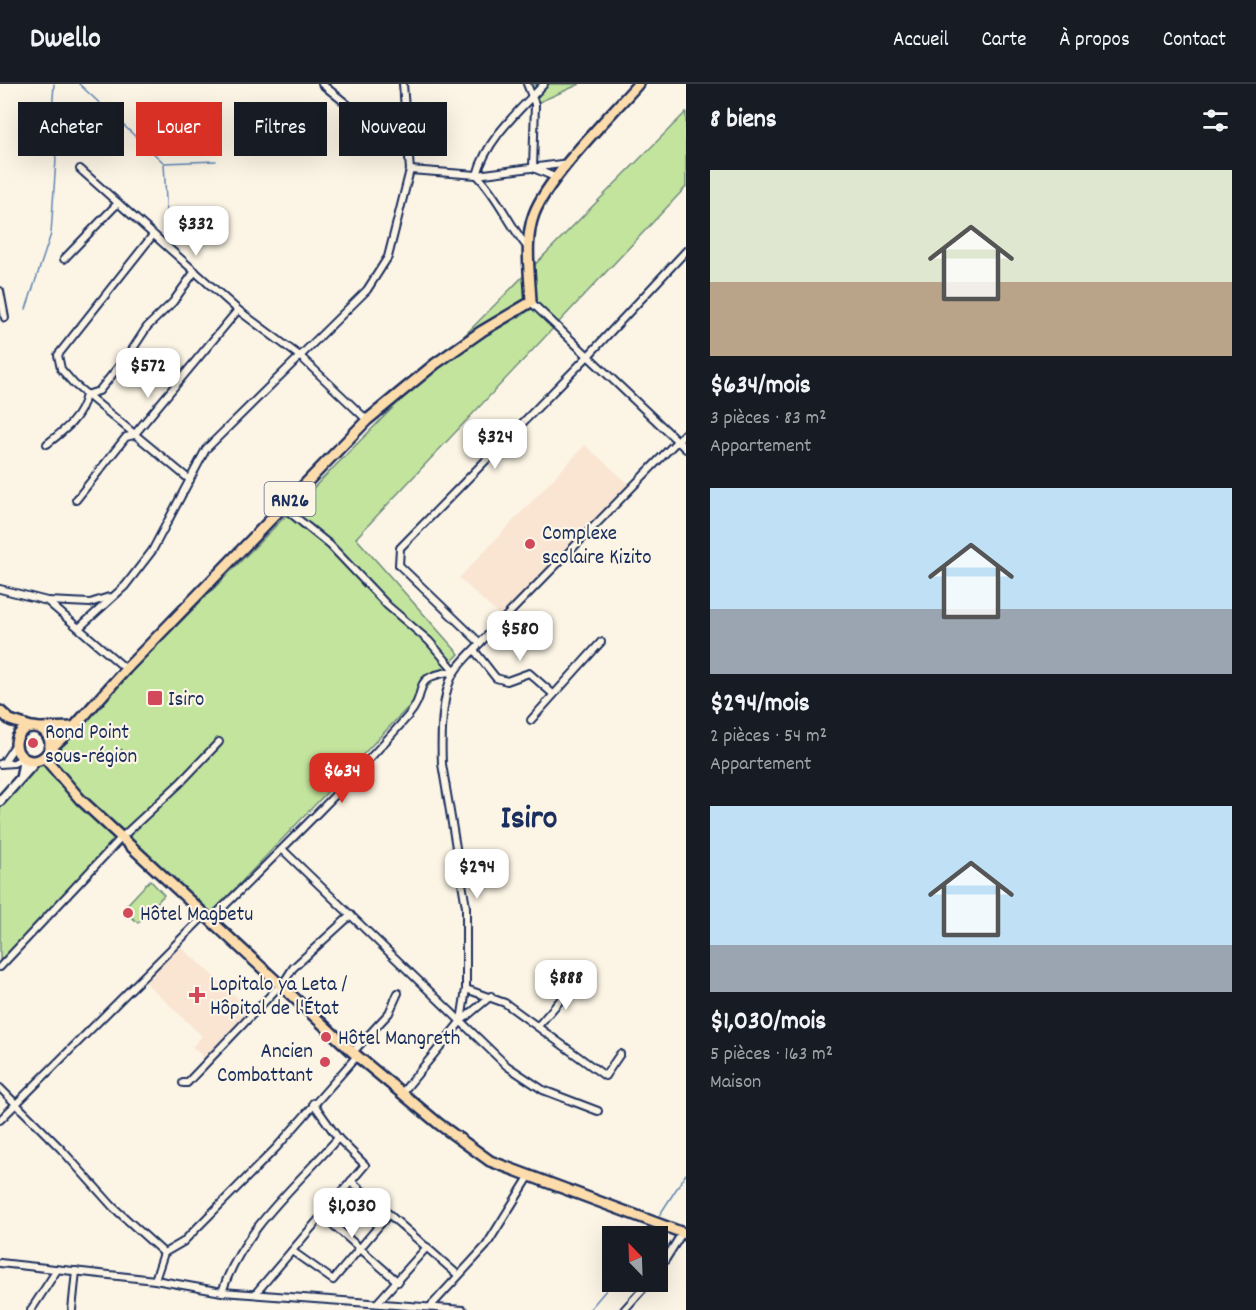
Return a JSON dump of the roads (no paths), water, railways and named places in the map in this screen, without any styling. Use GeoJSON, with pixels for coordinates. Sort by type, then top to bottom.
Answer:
{"type":"FeatureCollection","features":[{"type":"Feature","properties":{"kind":"main road"},"geometry":{"type":"LineString","coordinates":[[531,302],[529,249],[533,216],[557,179],[638,84]]}},
{"type":"Feature","properties":{"kind":"main road","name":"RN26"},"geometry":{"type":"LineString","coordinates":[[43,756],[75,727],[126,669],[367,420],[445,358],[531,302]]}},
{"type":"Feature","properties":{"kind":"main road"},"geometry":{"type":"LineString","coordinates":[[0,711],[10,720],[36,727],[75,727]]}},
{"type":"Feature","properties":{"kind":"main road"},"geometry":{"type":"LineString","coordinates":[[10,720],[16,742],[24,758],[21,777]]}},
{"type":"Feature","properties":{"kind":"main road"},"geometry":{"type":"LineString","coordinates":[[16,742],[20,732],[36,727]]}},
{"type":"Feature","properties":{"kind":"main road"},"geometry":{"type":"LineString","coordinates":[[0,801],[43,756],[49,737],[36,727]]}},
{"type":"Feature","properties":{"kind":"main road"},"geometry":{"type":"LineString","coordinates":[[24,758],[43,756]]}},
{"type":"Feature","properties":{"kind":"main road"},"geometry":{"type":"LineString","coordinates":[[43,756],[80,799],[355,1054],[439,1124],[490,1161],[684,1234]]}},
{"type":"Feature","properties":{"kind":"street"},"geometry":{"type":"LineString","coordinates":[[322,84],[344,102]]}},
{"type":"Feature","properties":{"kind":"street"},"geometry":{"type":"LineString","coordinates":[[403,84],[405,102]]}},
{"type":"Feature","properties":{"kind":"street"},"geometry":{"type":"LineString","coordinates":[[528,84],[535,104],[533,168]]}},
{"type":"Feature","properties":{"kind":"street"},"geometry":{"type":"LineString","coordinates":[[477,175],[480,163],[494,141],[514,115],[544,84]]}},
{"type":"Feature","properties":{"kind":"street"},"geometry":{"type":"LineString","coordinates":[[80,627],[125,586],[152,551],[206,449],[367,290],[388,257],[410,170],[409,156]]}},
{"type":"Feature","properties":{"kind":"street"},"geometry":{"type":"LineString","coordinates":[[410,170],[477,175],[570,163]]}},
{"type":"Feature","properties":{"kind":"street"},"geometry":{"type":"LineString","coordinates":[[533,168],[557,179]]}},
{"type":"Feature","properties":{"kind":"street"},"geometry":{"type":"LineString","coordinates":[[80,169],[238,310],[301,357],[367,420]]}},
{"type":"Feature","properties":{"kind":"street"},"geometry":{"type":"LineString","coordinates":[[477,175],[487,184],[513,230],[529,249]]}},
{"type":"Feature","properties":{"kind":"street"},"geometry":{"type":"LineString","coordinates":[[64,259],[118,203]]}},
{"type":"Feature","properties":{"kind":"street"},"geometry":{"type":"LineString","coordinates":[[153,236],[58,355],[61,369],[86,395],[189,480]]}},
{"type":"Feature","properties":{"kind":"street"},"geometry":{"type":"LineString","coordinates":[[480,643],[399,565],[400,548],[588,356],[686,250]]}},
{"type":"Feature","properties":{"kind":"street"},"geometry":{"type":"LineString","coordinates":[[86,395],[99,391],[147,327],[173,302],[195,271]]}},
{"type":"Feature","properties":{"kind":"street"},"geometry":{"type":"LineString","coordinates":[[0,292],[5,318]]}},
{"type":"Feature","properties":{"kind":"street"},"geometry":{"type":"LineString","coordinates":[[531,302],[686,449]]}},
{"type":"Feature","properties":{"kind":"street"},"geometry":{"type":"LineString","coordinates":[[76,500],[126,437],[134,435],[238,310]]}},
{"type":"Feature","properties":{"kind":"street"},"geometry":{"type":"LineString","coordinates":[[47,444],[74,421],[83,409],[86,395]]}},
{"type":"Feature","properties":{"kind":"street"},"geometry":{"type":"LineString","coordinates":[[461,1022],[466,989],[466,907],[442,764],[444,714],[450,682],[455,671],[480,643],[686,432]]}},
{"type":"Feature","properties":{"kind":"street"},"geometry":{"type":"LineString","coordinates":[[283,507],[330,545],[388,606],[429,641],[455,671]]}},
{"type":"Feature","properties":{"kind":"street"},"geometry":{"type":"LineString","coordinates":[[0,589],[47,601],[90,603],[111,597]]}},
{"type":"Feature","properties":{"kind":"street"},"geometry":{"type":"LineString","coordinates":[[47,601],[80,627],[126,669]]}},
{"type":"Feature","properties":{"kind":"street"},"geometry":{"type":"LineString","coordinates":[[531,720],[601,642]]}},
{"type":"Feature","properties":{"kind":"street"},"geometry":{"type":"LineString","coordinates":[[474,650],[496,678],[507,681],[529,674],[553,694]]}},
{"type":"Feature","properties":{"kind":"street"},"geometry":{"type":"LineString","coordinates":[[0,1120],[208,916],[283,850],[408,715],[426,679],[436,673],[455,671]]}},
{"type":"Feature","properties":{"kind":"street"},"geometry":{"type":"LineString","coordinates":[[2,763],[16,742]]}},
{"type":"Feature","properties":{"kind":"street"},"geometry":{"type":"LineString","coordinates":[[0,967],[122,837],[180,783],[219,742]]}},
{"type":"Feature","properties":{"kind":"street"},"geometry":{"type":"LineString","coordinates":[[2,763],[14,763],[24,758]]}},
{"type":"Feature","properties":{"kind":"street"},"geometry":{"type":"LineString","coordinates":[[283,850],[461,1022],[526,1081],[598,1111]]}},
{"type":"Feature","properties":{"kind":"street"},"geometry":{"type":"LineString","coordinates":[[183,1083],[187,1083],[281,984],[293,968],[309,957],[351,915]]}},
{"type":"Feature","properties":{"kind":"street"},"geometry":{"type":"LineString","coordinates":[[538,1026],[577,981]]}},
{"type":"Feature","properties":{"kind":"street"},"geometry":{"type":"LineString","coordinates":[[466,989],[491,996],[538,1026],[605,1076],[620,1054]]}},
{"type":"Feature","properties":{"kind":"street"},"geometry":{"type":"LineString","coordinates":[[154,1280],[164,1253],[183,1242],[276,1148],[389,1013],[398,993]]}},
{"type":"Feature","properties":{"kind":"street"},"geometry":{"type":"LineString","coordinates":[[402,1093],[461,1022],[491,996]]}},
{"type":"Feature","properties":{"kind":"street"},"geometry":{"type":"LineString","coordinates":[[0,1088],[113,1207],[164,1253]]}},
{"type":"Feature","properties":{"kind":"street"},"geometry":{"type":"LineString","coordinates":[[255,1294],[364,1165],[338,1138],[313,1103]]}},
{"type":"Feature","properties":{"kind":"street"},"geometry":{"type":"LineString","coordinates":[[222,1292],[230,1267],[244,1243],[338,1138]]}},
{"type":"Feature","properties":{"kind":"street"},"geometry":{"type":"LineString","coordinates":[[430,1307],[486,1246],[529,1177]]}},
{"type":"Feature","properties":{"kind":"street"},"geometry":{"type":"LineString","coordinates":[[351,1181],[458,1275]]}},
{"type":"Feature","properties":{"kind":"street"},"geometry":{"type":"LineString","coordinates":[[292,1251],[333,1280],[389,1214]]}},
{"type":"Feature","properties":{"kind":"street"},"geometry":{"type":"LineString","coordinates":[[322,1215],[398,1282]]}},
{"type":"Feature","properties":{"kind":"street"},"geometry":{"type":"LineString","coordinates":[[668,1257],[684,1234]]}},
{"type":"Feature","properties":{"kind":"street"},"geometry":{"type":"LineString","coordinates":[[377,1303],[398,1282],[427,1246]]}},
{"type":"Feature","properties":{"kind":"street"},"geometry":{"type":"LineString","coordinates":[[0,1263],[154,1280],[222,1292],[463,1310]]}},
{"type":"Feature","properties":{"kind":"street"},"geometry":{"type":"LineString","coordinates":[[32,1310],[57,1270]]}},
{"type":"Feature","properties":{"kind":"street"},"geometry":{"type":"LineString","coordinates":[[72,1310],[76,1271]]}},
{"type":"Feature","properties":{"kind":"street"},"geometry":{"type":"LineString","coordinates":[[624,1310],[640,1292]]}},
{"type":"Feature","properties":{"kind":"waterway"},"geometry":{"type":"LineString","coordinates":[[26,309],[51,234],[56,159],[51,128],[54,84]]}},
{"type":"Feature","properties":{"kind":"waterway"},"geometry":{"type":"LineString","coordinates":[[79,84],[164,163],[216,161]]}},
{"type":"Feature","properties":{"kind":"waterway"},"geometry":{"type":"LineString","coordinates":[[164,163],[167,219]]}},
{"type":"Feature","properties":{"kind":"waterway"},"geometry":{"type":"LineString","coordinates":[[657,1219],[686,1174]]}},
{"type":"Feature","properties":{"kind":"waterway"},"geometry":{"type":"LineString","coordinates":[[589,1310],[605,1292]]}},
{"type":"Feature","properties":{"kind":"railway"},"geometry":{"type":"LineString","coordinates":[[121,753],[122,749]]}},
{"type":"Feature","properties":{"kind":"place","name":"Complexe scolaire Kizito"},"geometry":{"type":"Point","coordinates":[530,544]}},
{"type":"Feature","properties":{"kind":"place","name":"Isiro"},"geometry":{"type":"Point","coordinates":[155,698]}},
{"type":"Feature","properties":{"kind":"place","name":"Rond Point sous-région"},"geometry":{"type":"Point","coordinates":[33,743]}},
{"type":"Feature","properties":{"kind":"place","name":"Hôtel Magbetu"},"geometry":{"type":"Point","coordinates":[128,913]}},
{"type":"Feature","properties":{"kind":"place","name":"Lopitalo ya Leta / Hôpital de l'État"},"geometry":{"type":"Point","coordinates":[197,995]}},
{"type":"Feature","properties":{"kind":"place","name":"Hôtel Mangreth"},"geometry":{"type":"Point","coordinates":[326,1037]}},
{"type":"Feature","properties":{"kind":"place","name":"Ancien Combattant"},"geometry":{"type":"Point","coordinates":[325,1062]}},
{"type":"Feature","properties":{"kind":"district","name":"Isiro"},"geometry":{"type":"Point","coordinates":[529,815]}}]}
